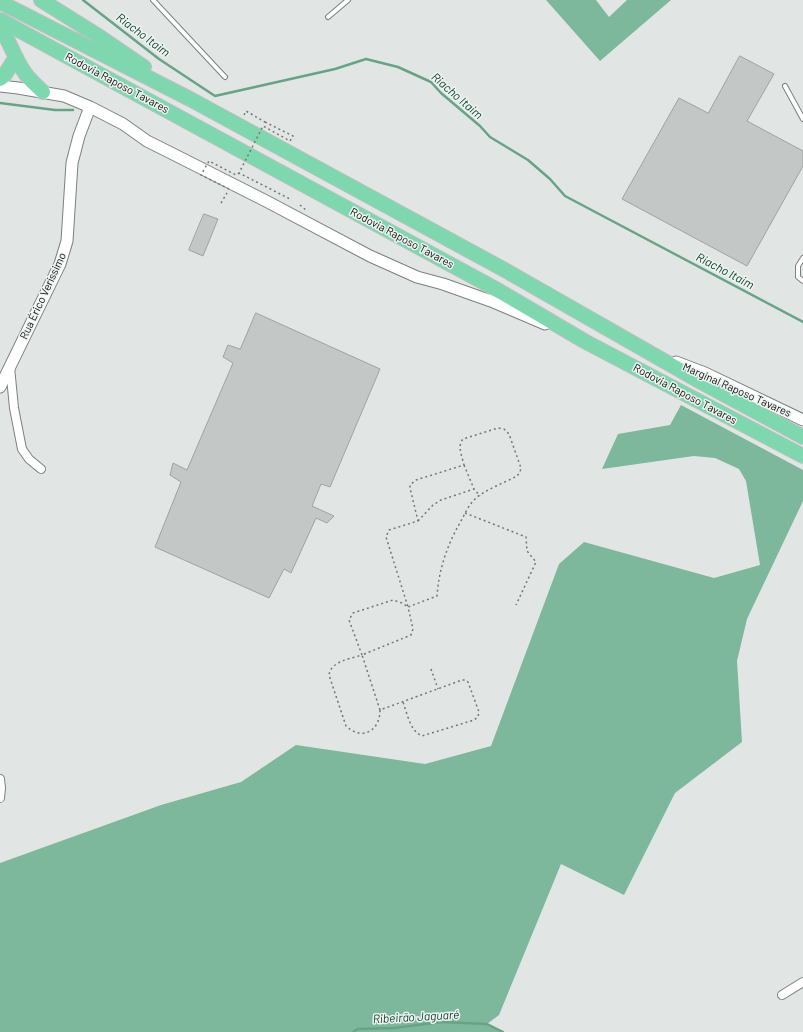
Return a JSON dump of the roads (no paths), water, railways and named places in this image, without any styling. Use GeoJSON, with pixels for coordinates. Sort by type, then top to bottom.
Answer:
{"type":"FeatureCollection","features":[{"type":"Feature","properties":{"kind":"highway"},"geometry":{"type":"LineString","coordinates":[[41,0],[100,37],[190,99]]}},
{"type":"Feature","properties":{"kind":"highway","name":"Rodovia Raposo Tavares"},"geometry":{"type":"LineString","coordinates":[[0,2],[190,99],[503,269],[647,352],[803,437]]}},
{"type":"Feature","properties":{"kind":"highway","name":"Rodovia Raposo Tavares"},"geometry":{"type":"LineString","coordinates":[[0,20],[480,280],[586,342],[803,456]]}},
{"type":"Feature","properties":{"kind":"highway"},"geometry":{"type":"LineString","coordinates":[[0,28],[7,37],[23,70],[43,92]]}},
{"type":"Feature","properties":{"kind":"highway"},"geometry":{"type":"LineString","coordinates":[[0,79],[4,76],[16,57]]}},
{"type":"Feature","properties":{"kind":"main road"},"geometry":{"type":"LineString","coordinates":[[0,86],[64,96],[90,107],[122,124],[154,144],[370,256],[418,276],[491,301],[586,342]]}},
{"type":"Feature","properties":{"kind":"main road","name":"Rua Érico Veríssimo"},"geometry":{"type":"LineString","coordinates":[[0,387],[60,264],[67,241],[72,163],[79,136],[90,107]]}},
{"type":"Feature","properties":{"kind":"main road","name":"Marginal Raposo Tavares"},"geometry":{"type":"LineString","coordinates":[[647,352],[705,373],[803,420]]}},
{"type":"Feature","properties":{"kind":"street"},"geometry":{"type":"LineString","coordinates":[[10,367],[14,408],[22,449],[29,459],[42,469]]}},
{"type":"Feature","properties":{"kind":"street"},"geometry":{"type":"LineString","coordinates":[[0,779],[0,798]]}},
{"type":"Feature","properties":{"kind":"street"},"geometry":{"type":"LineString","coordinates":[[782,995],[803,982]]}},
{"type":"Feature","properties":{"kind":"lane"},"geometry":{"type":"LineString","coordinates":[[152,0],[225,77]]}},
{"type":"Feature","properties":{"kind":"lane"},"geometry":{"type":"LineString","coordinates":[[328,17],[348,0]]}},
{"type":"Feature","properties":{"kind":"lane"},"geometry":{"type":"LineString","coordinates":[[785,86],[803,119]]}},
{"type":"Feature","properties":{"kind":"lane"},"geometry":{"type":"LineString","coordinates":[[803,258],[798,266],[798,277],[803,281]]}},
{"type":"Feature","properties":{"kind":"waterway","name":"Riacho Itaim"},"geometry":{"type":"LineString","coordinates":[[83,0],[159,59],[215,96],[335,69],[366,59],[398,67],[431,82],[441,93],[480,126],[490,137],[528,160],[550,179],[565,196],[803,322]]}},
{"type":"Feature","properties":{"kind":"waterway"},"geometry":{"type":"LineString","coordinates":[[0,103],[55,110],[73,110]]}},
{"type":"Feature","properties":{"kind":"waterway","name":"Ribeirão Jaguaré"},"geometry":{"type":"LineString","coordinates":[[353,1032],[358,1029],[394,1028],[441,1022],[487,1024],[503,1032]]}}]}
